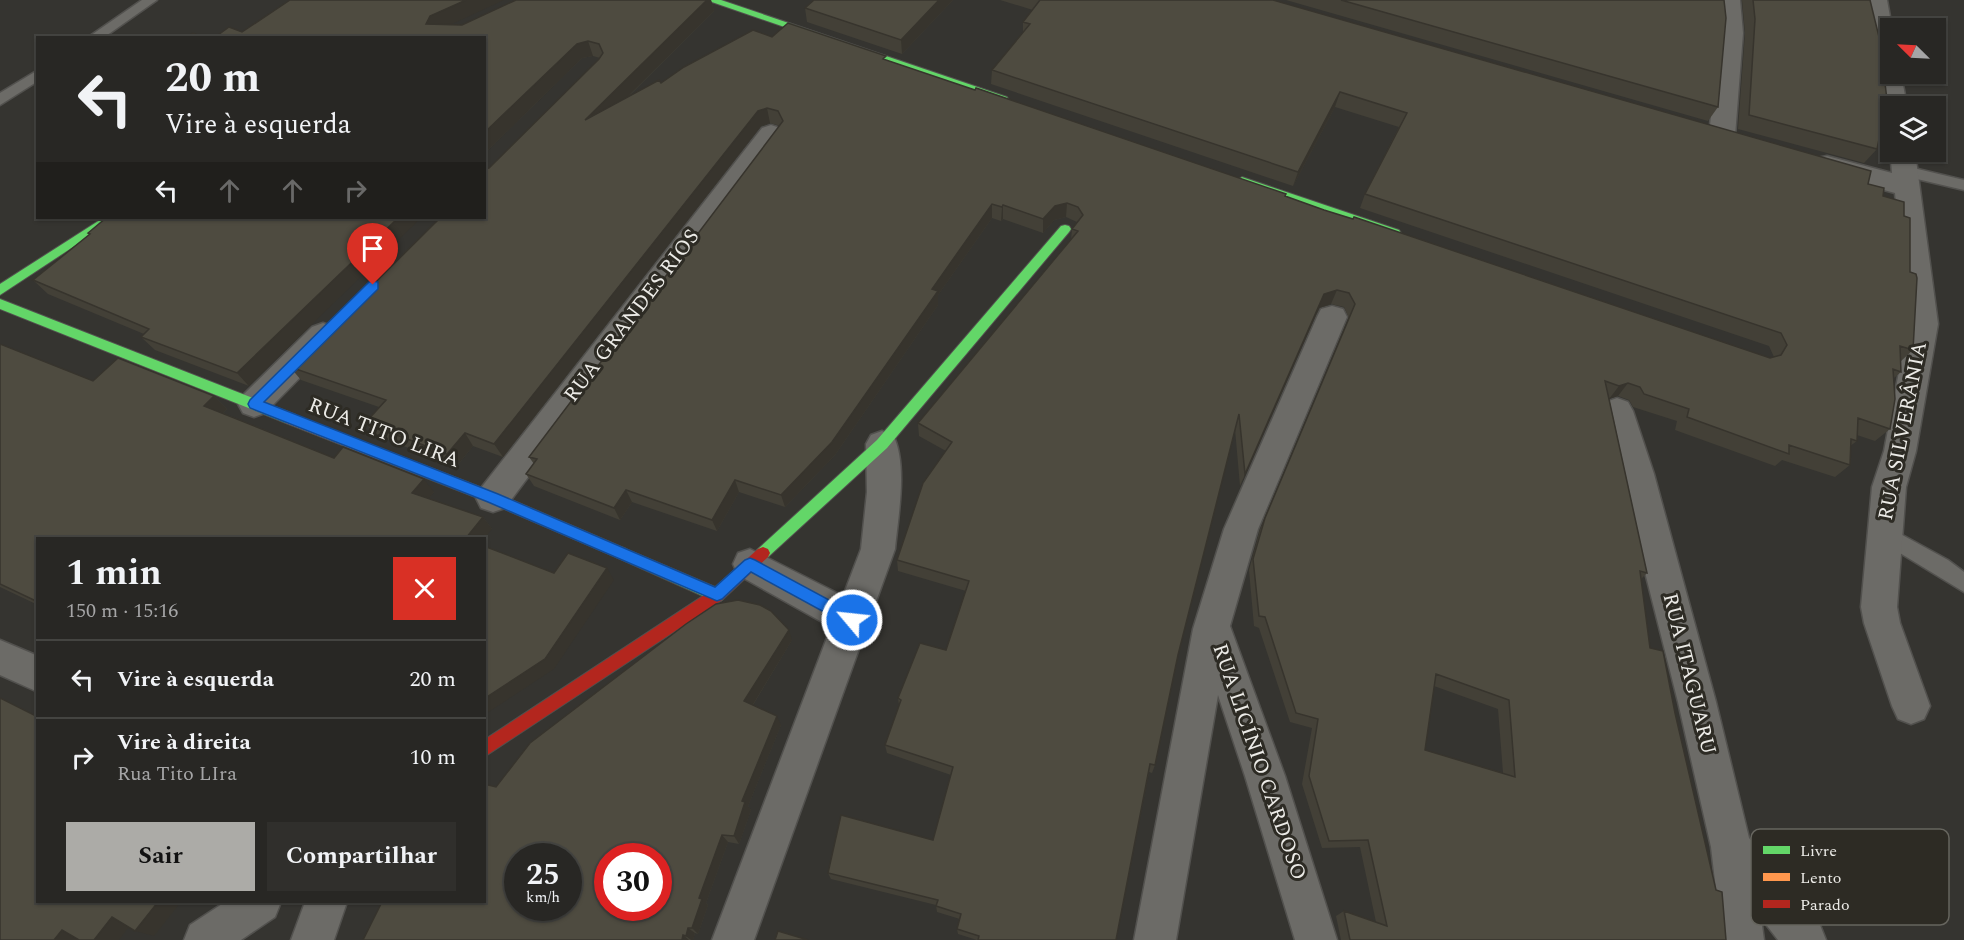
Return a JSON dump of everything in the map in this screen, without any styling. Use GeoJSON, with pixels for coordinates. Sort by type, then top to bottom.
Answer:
{"type":"FeatureCollection","features":[{"type":"Feature","properties":{"kind":"street"},"geometry":{"type":"LineString","coordinates":[[711,0],[1011,102]]}},
{"type":"Feature","properties":{"kind":"street"},"geometry":{"type":"LineString","coordinates":[[1722,136],[1731,33],[1728,0]]}},
{"type":"Feature","properties":{"kind":"street"},"geometry":{"type":"LineString","coordinates":[[1875,0],[1892,96]]}},
{"type":"Feature","properties":{"kind":"street","name":"RUA GRANDES RIOS"},"geometry":{"type":"LineString","coordinates":[[493,498],[771,134]]}},
{"type":"Feature","properties":{"kind":"street"},"geometry":{"type":"LineString","coordinates":[[1803,158],[1905,170]]}},
{"type":"Feature","properties":{"kind":"street","name":"RUA SILVERÂNIA"},"geometry":{"type":"LineString","coordinates":[[1905,170],[1923,324],[1902,440],[1889,487],[1884,534],[1881,615],[1911,705]]}},
{"type":"Feature","properties":{"kind":"street"},"geometry":{"type":"LineString","coordinates":[[1231,177],[1408,237]]}},
{"type":"Feature","properties":{"kind":"street"},"geometry":{"type":"LineString","coordinates":[[0,290],[109,219]]}},
{"type":"Feature","properties":{"kind":"street"},"geometry":{"type":"LineString","coordinates":[[486,748],[717,595],[882,444],[1065,229]]}},
{"type":"Feature","properties":{"kind":"street","name":"RUA TITO LIRA"},"geometry":{"type":"LineString","coordinates":[[0,304],[493,498],[717,595]]}},
{"type":"Feature","properties":{"kind":"street","name":"RUA LICÍNIO CARDOSO"},"geometry":{"type":"LineString","coordinates":[[1316,940],[1314,925],[1265,776],[1212,626],[1241,529],[1332,317]]}},
{"type":"Feature","properties":{"kind":"street"},"geometry":{"type":"LineString","coordinates":[[254,404],[339,319]]}},
{"type":"Feature","properties":{"kind":"street","name":"RUA ITAGUARU"},"geometry":{"type":"LineString","coordinates":[[1617,411],[1637,474],[1697,702],[1731,847],[1743,940]]}},
{"type":"Feature","properties":{"kind":"street"},"geometry":{"type":"LineString","coordinates":[[733,940],[878,549],[884,492],[882,444]]}},
{"type":"Feature","properties":{"kind":"street"},"geometry":{"type":"LineString","coordinates":[[750,564],[852,620]]}},
{"type":"Feature","properties":{"kind":"street"},"geometry":{"type":"LineString","coordinates":[[1155,940],[1212,626]]}},
{"type":"Feature","properties":{"kind":"street"},"geometry":{"type":"LineString","coordinates":[[0,657],[36,674]]}},
{"type":"Feature","properties":{"kind":"street"},"geometry":{"type":"LineString","coordinates":[[1731,847],[1751,872]]}},
{"type":"Feature","properties":{"kind":"street"},"geometry":{"type":"LineString","coordinates":[[205,940],[259,903]]}},
{"type":"Feature","properties":{"kind":"street"},"geometry":{"type":"LineString","coordinates":[[312,940],[320,924],[326,903]]}},
{"type":"Feature","properties":{"kind":"street"},"geometry":{"type":"LineString","coordinates":[[1793,925],[1805,940]]}},
{"type":"Feature","properties":{"kind":"lane"},"geometry":{"type":"LineString","coordinates":[[96,36],[151,0]]}},
{"type":"Feature","properties":{"kind":"lane"},"geometry":{"type":"LineString","coordinates":[[0,100],[36,75]]}},
{"type":"Feature","properties":{"kind":"lane"},"geometry":{"type":"LineString","coordinates":[[1905,170],[1964,185]]}},
{"type":"Feature","properties":{"kind":"lane"},"geometry":{"type":"LineString","coordinates":[[1884,534],[1941,566],[1964,583]]}},
{"type":"Feature","properties":{"kind":"building"},"geometry":{"type":"Polygon","coordinates":[[[290,0],[466,0],[430,16],[426,24],[462,25],[516,0],[707,0],[585,120],[659,80],[661,83],[684,67],[753,30],[772,37],[788,23],[886,56],[883,59],[975,90],[976,88],[1286,194],[1285,196],[1324,210],[1353,219],[1354,217],[1770,358],[1781,355],[1787,345],[1781,333],[1365,194],[1407,113],[1340,92],[1298,172],[992,70],[1030,24],[1023,22],[1040,0],[1273,0],[1871,171],[1868,184],[1884,188],[1883,196],[1904,202],[1904,216],[1910,218],[1910,272],[1916,274],[1917,278],[1913,350],[1900,346],[1901,372],[1893,369],[1895,399],[1890,429],[1858,418],[1857,441],[1851,439],[1850,465],[1789,445],[1789,454],[1687,417],[1689,409],[1644,394],[1640,387],[1628,383],[1619,386],[1605,381],[1647,573],[1640,571],[1650,648],[1663,651],[1716,890],[1722,892],[1726,940],[1350,940],[1344,911],[1387,926],[1368,840],[1329,841],[1309,776],[1318,719],[1296,713],[1265,617],[1259,616],[1253,559],[1265,518],[1355,304],[1349,293],[1337,290],[1324,294],[1245,474],[1239,414],[1178,655],[1155,765],[1150,764],[1116,940],[978,940],[979,936],[957,929],[961,914],[936,906],[938,900],[828,873],[841,815],[933,840],[953,767],[885,745],[901,700],[898,698],[920,643],[946,650],[969,581],[897,560],[923,483],[952,442],[918,423],[1078,231],[1072,229],[1083,215],[1078,207],[1067,203],[1055,206],[1043,219],[1003,205],[1002,207],[992,204],[932,289],[938,291],[832,442],[781,495],[735,480],[712,520],[626,490],[614,508],[526,474],[537,459],[529,457],[783,121],[778,111],[767,108],[758,111],[494,444],[465,433],[447,454],[365,423],[386,400],[290,367],[439,219],[486,219],[486,169],[599,59],[603,53],[599,44],[588,41],[577,44],[486,131],[486,36],[217,36],[229,27],[242,32],[290,0]],[[1436,674],[1425,750],[1515,777],[1509,700],[1436,674]]]}},
{"type":"Feature","properties":{"kind":"building"},"geometry":{"type":"Polygon","coordinates":[[[814,0],[939,0],[901,40],[805,8],[814,0]]]}},
{"type":"Feature","properties":{"kind":"building"},"geometry":{"type":"Polygon","coordinates":[[[1341,0],[1724,0],[1726,18],[1718,107],[1341,0]]]}},
{"type":"Feature","properties":{"kind":"building"},"geometry":{"type":"Polygon","coordinates":[[[1753,0],[1870,0],[1880,41],[1880,84],[1885,84],[1887,96],[1880,96],[1880,134],[1877,149],[1749,115],[1755,19],[1753,0]]]}},
{"type":"Feature","properties":{"kind":"building"},"geometry":{"type":"Polygon","coordinates":[[[105,219],[397,219],[237,373],[141,337],[149,329],[33,280],[90,234],[88,233],[105,219]]]}},
{"type":"Feature","properties":{"kind":"building"},"geometry":{"type":"Polygon","coordinates":[[[0,344],[93,381],[118,358],[214,396],[204,406],[334,458],[343,447],[424,479],[412,493],[483,517],[467,537],[36,537],[36,601],[0,584],[0,344]]]}},
{"type":"Feature","properties":{"kind":"building"},"geometry":{"type":"Polygon","coordinates":[[[486,547],[554,573],[568,553],[607,568],[545,659],[486,698],[486,547]]]}},
{"type":"Feature","properties":{"kind":"building"},"geometry":{"type":"Polygon","coordinates":[[[738,600],[760,605],[771,611],[789,630],[744,701],[777,716],[742,801],[745,802],[734,836],[722,835],[699,898],[702,899],[692,928],[688,928],[682,940],[363,940],[382,903],[486,903],[486,784],[496,787],[530,743],[686,624],[716,604],[738,600]]]}},
{"type":"Feature","properties":{"kind":"building"},"geometry":{"type":"Polygon","coordinates":[[[0,698],[36,716],[36,903],[157,903],[135,931],[112,917],[94,940],[79,940],[62,930],[54,940],[0,940],[0,698]]]}},
{"type":"Feature","properties":{"kind":"building"},"geometry":{"type":"Polygon","coordinates":[[[778,931],[808,940],[775,940],[778,931]]]}},
{"type":"Feature","properties":{"kind":"traffic: fast"},"geometry":{"type":"LineString","coordinates":[[711,0],[1003,99]]}},
{"type":"Feature","properties":{"kind":"traffic: fast"},"geometry":{"type":"LineString","coordinates":[[1242,181],[1395,233]]}},
{"type":"Feature","properties":{"kind":"traffic: fast"},"geometry":{"type":"LineString","coordinates":[[0,290],[109,219]]}},
{"type":"Feature","properties":{"kind":"traffic: fast"},"geometry":{"type":"LineString","coordinates":[[763,553],[882,444],[1065,229]]}},
{"type":"Feature","properties":{"kind":"traffic: fast"},"geometry":{"type":"LineString","coordinates":[[0,304],[291,419]]}},
{"type":"Feature","properties":{"kind":"traffic: fast"},"geometry":{"type":"LineString","coordinates":[[621,553],[717,595]]}},
{"type":"Feature","properties":{"kind":"traffic: slow"},"geometry":{"type":"LineString","coordinates":[[291,419],[493,498],[621,553]]}},
{"type":"Feature","properties":{"kind":"traffic: jam"},"geometry":{"type":"LineString","coordinates":[[486,748],[717,595],[763,553]]}},
{"type":"Feature","properties":{"kind":"route"},"geometry":{"type":"LineString","coordinates":[[373,285],[254,404],[493,498],[717,595],[750,564],[852,620]]}}]}
